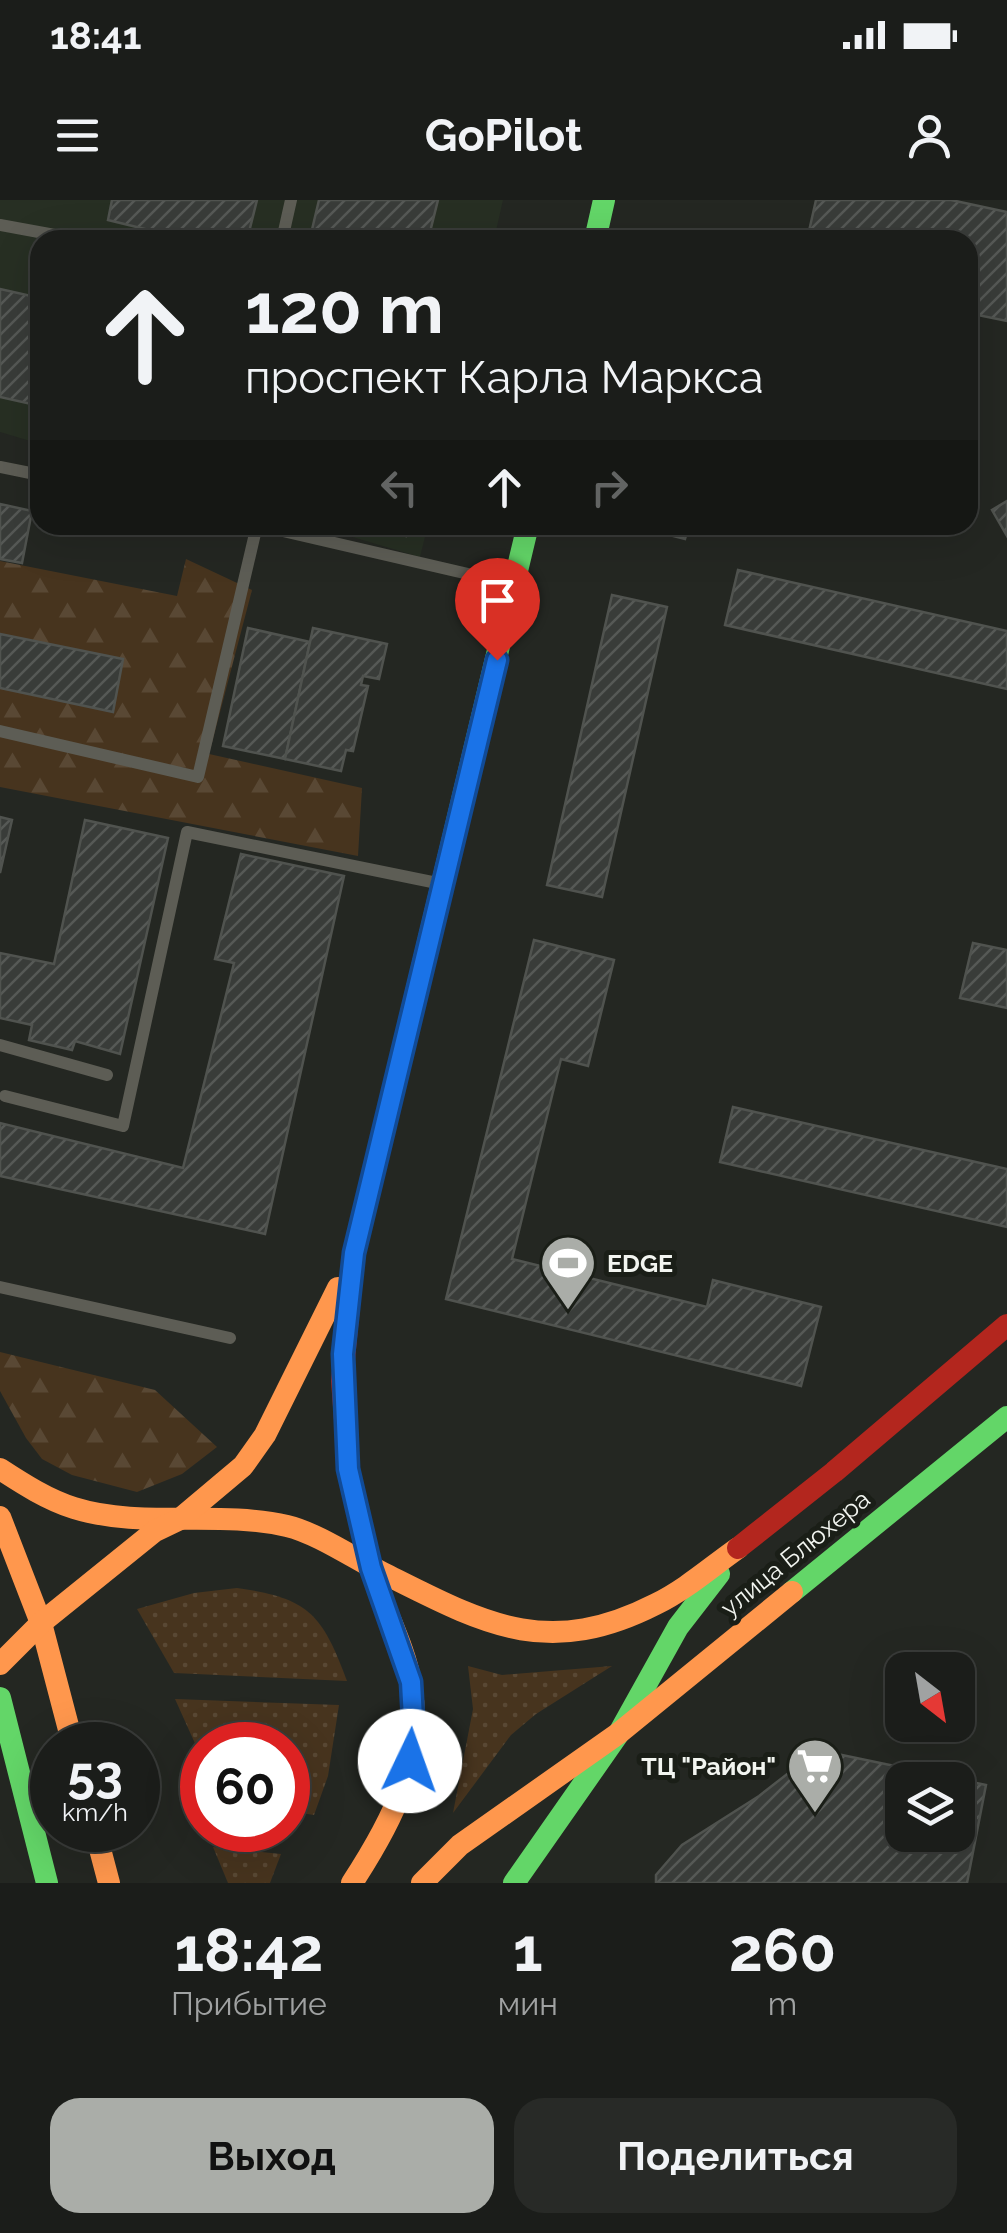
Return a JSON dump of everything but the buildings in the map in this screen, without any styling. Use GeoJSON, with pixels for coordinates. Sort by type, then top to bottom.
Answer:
{"type":"FeatureCollection","features":[{"type":"Feature","properties":{"kind":"main road"},"geometry":{"type":"LineString","coordinates":[[597,230],[604,200]]}},
{"type":"Feature","properties":{"kind":"main road"},"geometry":{"type":"LineString","coordinates":[[352,1883],[388,1829],[405,1784],[414,1737],[411,1682],[371,1568],[348,1469],[342,1381],[354,1253],[526,535]]}},
{"type":"Feature","properties":{"kind":"main road"},"geometry":{"type":"LineString","coordinates":[[0,1664],[41,1623],[154,1531],[180,1519],[243,1466],[265,1434],[313,1344],[354,1253]]}},
{"type":"Feature","properties":{"kind":"main road","name":"улица Блюхера"},"geometry":{"type":"LineString","coordinates":[[740,1546],[1007,1325]]}},
{"type":"Feature","properties":{"kind":"main road","name":"улица Блюхера"},"geometry":{"type":"LineString","coordinates":[[618,1733],[1007,1417]]}},
{"type":"Feature","properties":{"kind":"main road"},"geometry":{"type":"LineString","coordinates":[[0,1469],[74,1508],[113,1516],[237,1518],[291,1527],[494,1625],[538,1634],[583,1630],[632,1615],[659,1603],[740,1546]]}},
{"type":"Feature","properties":{"kind":"main road"},"geometry":{"type":"LineString","coordinates":[[0,1517],[41,1623],[67,1722]]}},
{"type":"Feature","properties":{"kind":"main road"},"geometry":{"type":"LineString","coordinates":[[514,1883],[618,1733],[678,1627],[740,1546]]}},
{"type":"Feature","properties":{"kind":"main road"},"geometry":{"type":"LineString","coordinates":[[0,1698],[48,1883]]}},
{"type":"Feature","properties":{"kind":"main road"},"geometry":{"type":"LineString","coordinates":[[422,1883],[460,1844],[618,1733]]}},
{"type":"Feature","properties":{"kind":"main road"},"geometry":{"type":"LineString","coordinates":[[101,1852],[109,1883]]}},
{"type":"Feature","properties":{"kind":"lane"},"geometry":{"type":"LineString","coordinates":[[284,230],[292,200]]}},
{"type":"Feature","properties":{"kind":"lane"},"geometry":{"type":"LineString","coordinates":[[0,225],[30,230]]}},
{"type":"Feature","properties":{"kind":"lane"},"geometry":{"type":"LineString","coordinates":[[0,466],[30,473]]}},
{"type":"Feature","properties":{"kind":"lane"},"geometry":{"type":"LineString","coordinates":[[0,730],[198,776],[255,535]]}},
{"type":"Feature","properties":{"kind":"lane"},"geometry":{"type":"LineString","coordinates":[[300,535],[514,585]]}},
{"type":"Feature","properties":{"kind":"lane"},"geometry":{"type":"LineString","coordinates":[[5,1096],[123,1126],[186,832],[444,884]]}},
{"type":"Feature","properties":{"kind":"lane"},"geometry":{"type":"LineString","coordinates":[[0,1045],[107,1075]]}},
{"type":"Feature","properties":{"kind":"lane"},"geometry":{"type":"LineString","coordinates":[[0,1287],[230,1338]]}},
{"type":"Feature","properties":{"kind":"shaded area"},"geometry":{"type":"Polygon","coordinates":[[[0,200],[503,200],[496,230],[30,230],[30,441],[0,432],[0,200]]]}},
{"type":"Feature","properties":{"kind":"shaded area"},"geometry":{"type":"Polygon","coordinates":[[[346,535],[426,535],[420,557],[346,535]]]}},
{"type":"Feature","properties":{"kind":"green space"},"geometry":{"type":"Polygon","coordinates":[[[186,559],[252,590],[209,754],[362,788],[358,856],[0,787],[0,561],[177,596],[186,559]]]}},
{"type":"Feature","properties":{"kind":"green space"},"geometry":{"type":"Polygon","coordinates":[[[0,1352],[155,1390],[217,1447],[182,1474],[137,1492],[72,1475],[42,1459],[26,1438],[0,1391],[0,1352]]]}},
{"type":"Feature","properties":{"kind":"green space"},"geometry":{"type":"Polygon","coordinates":[[[237,1588],[281,1597],[310,1613],[329,1640],[347,1681],[174,1673],[137,1609],[194,1593],[237,1588]]]}},
{"type":"Feature","properties":{"kind":"green space"},"geometry":{"type":"Polygon","coordinates":[[[468,1666],[502,1675],[612,1666],[536,1714],[511,1735],[453,1813],[473,1709],[468,1666]]]}},
{"type":"Feature","properties":{"kind":"green space"},"geometry":{"type":"Polygon","coordinates":[[[175,1699],[339,1705],[328,1776],[314,1815],[310,1814],[310,1722],[185,1722],[175,1699]]]}},
{"type":"Feature","properties":{"kind":"green space"},"geometry":{"type":"Polygon","coordinates":[[[215,1852],[281,1854],[270,1883],[228,1883],[215,1852]]]}},
{"type":"Feature","properties":{"kind":"traffic: fast"},"geometry":{"type":"LineString","coordinates":[[597,230],[604,200]]}},
{"type":"Feature","properties":{"kind":"traffic: fast"},"geometry":{"type":"LineString","coordinates":[[390,1101],[526,535]]}},
{"type":"Feature","properties":{"kind":"traffic: fast"},"geometry":{"type":"LineString","coordinates":[[792,1592],[1007,1417]]}},
{"type":"Feature","properties":{"kind":"traffic: fast"},"geometry":{"type":"LineString","coordinates":[[514,1883],[619,1733],[678,1627],[719,1574]]}},
{"type":"Feature","properties":{"kind":"traffic: fast"},"geometry":{"type":"LineString","coordinates":[[0,1698],[47,1883]]}},
{"type":"Feature","properties":{"kind":"traffic: slow"},"geometry":{"type":"LineString","coordinates":[[0,1664],[41,1623],[155,1531],[180,1519],[243,1466],[265,1435],[338,1288]]}},
{"type":"Feature","properties":{"kind":"traffic: slow"},"geometry":{"type":"LineString","coordinates":[[0,1469],[55,1501],[100,1514],[261,1521],[299,1529],[452,1607],[484,1620],[548,1632],[581,1630],[617,1621],[656,1604],[738,1548]]}},
{"type":"Feature","properties":{"kind":"traffic: slow"},"geometry":{"type":"LineString","coordinates":[[349,1472],[371,1568],[408,1669],[414,1712],[409,1765],[402,1789],[352,1883]]}},
{"type":"Feature","properties":{"kind":"traffic: slow"},"geometry":{"type":"LineString","coordinates":[[0,1517],[41,1623],[67,1722]]}},
{"type":"Feature","properties":{"kind":"traffic: slow"},"geometry":{"type":"LineString","coordinates":[[422,1883],[460,1845],[619,1733],[792,1592]]}},
{"type":"Feature","properties":{"kind":"traffic: slow"},"geometry":{"type":"LineString","coordinates":[[101,1852],[109,1883]]}},
{"type":"Feature","properties":{"kind":"traffic: jam"},"geometry":{"type":"LineString","coordinates":[[349,1472],[342,1381],[354,1253],[390,1101]]}},
{"type":"Feature","properties":{"kind":"traffic: jam"},"geometry":{"type":"LineString","coordinates":[[738,1548],[1007,1325]]}},
{"type":"Feature","properties":{"kind":"place","name":"EDGE"},"geometry":{"type":"Point","coordinates":[568,1312]}},
{"type":"Feature","properties":{"kind":"place","name":"ТЦ \"Район\""},"geometry":{"type":"Point","coordinates":[815,1815]}},
{"type":"Feature","properties":{"kind":"route"},"geometry":{"type":"LineString","coordinates":[[410,1761],[414,1737],[411,1682],[371,1568],[348,1469],[343,1354],[354,1253],[497,660]]}}]}
